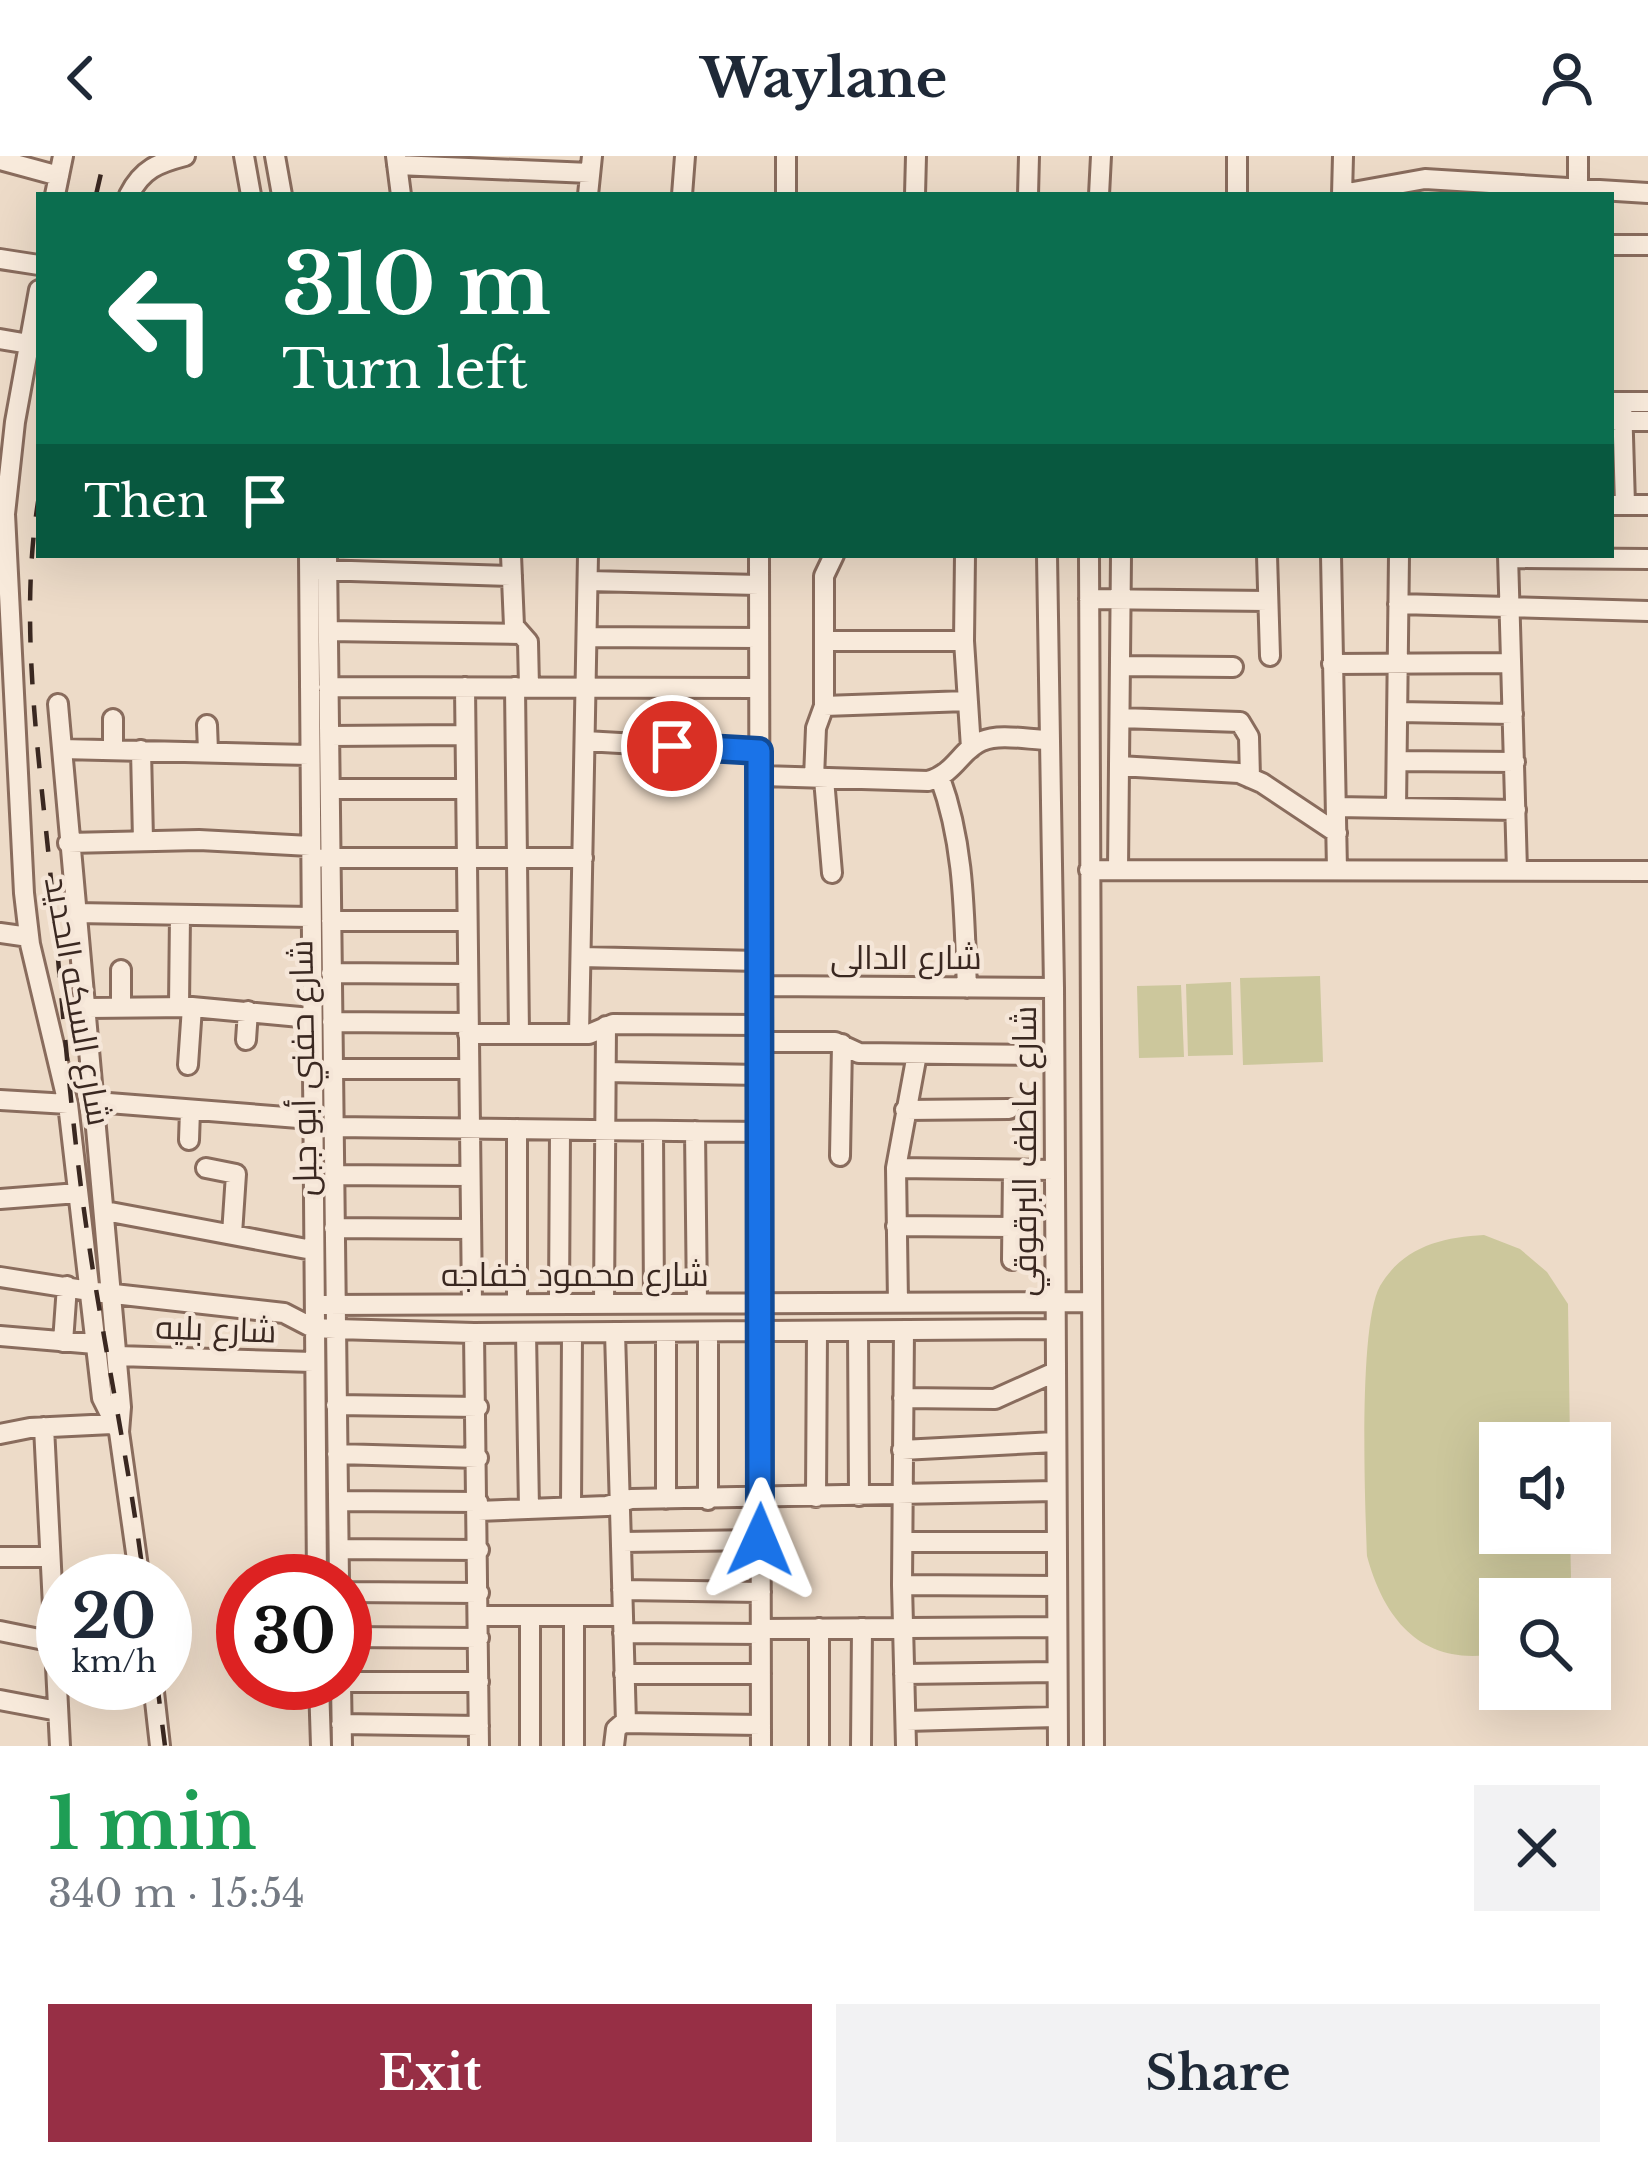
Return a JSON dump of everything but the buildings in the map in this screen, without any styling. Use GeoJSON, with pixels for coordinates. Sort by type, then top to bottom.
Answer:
{"type":"FeatureCollection","features":[{"type":"Feature","properties":{"kind":"street"},"geometry":{"type":"LineString","coordinates":[[130,192],[155,164],[185,156]]}},
{"type":"Feature","properties":{"kind":"street"},"geometry":{"type":"LineString","coordinates":[[244,156],[250,192]]}},
{"type":"Feature","properties":{"kind":"street"},"geometry":{"type":"LineString","coordinates":[[275,156],[281,192]]}},
{"type":"Feature","properties":{"kind":"street"},"geometry":{"type":"LineString","coordinates":[[682,192],[686,156]]}},
{"type":"Feature","properties":{"kind":"street"},"geometry":{"type":"LineString","coordinates":[[786,156],[786,192]]}},
{"type":"Feature","properties":{"kind":"street"},"geometry":{"type":"LineString","coordinates":[[915,192],[916,156]]}},
{"type":"Feature","properties":{"kind":"street"},"geometry":{"type":"LineString","coordinates":[[1028,192],[1029,156]]}},
{"type":"Feature","properties":{"kind":"street"},"geometry":{"type":"LineString","coordinates":[[1099,192],[1101,156]]}},
{"type":"Feature","properties":{"kind":"street"},"geometry":{"type":"LineString","coordinates":[[1237,156],[1237,192]]}},
{"type":"Feature","properties":{"kind":"street"},"geometry":{"type":"LineString","coordinates":[[1342,192],[1343,156]]}},
{"type":"Feature","properties":{"kind":"street"},"geometry":{"type":"LineString","coordinates":[[1578,156],[1579,189]]}},
{"type":"Feature","properties":{"kind":"street"},"geometry":{"type":"LineString","coordinates":[[0,160],[59,176]]}},
{"type":"Feature","properties":{"kind":"street"},"geometry":{"type":"LineString","coordinates":[[401,192],[397,161],[591,164]]}},
{"type":"Feature","properties":{"kind":"street"},"geometry":{"type":"LineString","coordinates":[[1358,192],[1425,179],[1648,194]]}},
{"type":"Feature","properties":{"kind":"street"},"geometry":{"type":"LineString","coordinates":[[1614,245],[1648,245]]}},
{"type":"Feature","properties":{"kind":"street"},"geometry":{"type":"LineString","coordinates":[[0,260],[36,265]]}},
{"type":"Feature","properties":{"kind":"street","name":"شارع السكه الحديد"},"geometry":{"type":"LineString","coordinates":[[36,306],[7,421],[3,514],[9,764],[29,937],[68,1104],[102,1398],[116,1428]]}},
{"type":"Feature","properties":{"kind":"street"},"geometry":{"type":"LineString","coordinates":[[0,339],[29,344]]}},
{"type":"Feature","properties":{"kind":"street"},"geometry":{"type":"LineString","coordinates":[[1617,412],[1648,402]]}},
{"type":"Feature","properties":{"kind":"street"},"geometry":{"type":"LineString","coordinates":[[1617,412],[1648,421]]}},
{"type":"Feature","properties":{"kind":"street"},"geometry":{"type":"LineString","coordinates":[[1617,412],[1618,505],[1648,505]]}},
{"type":"Feature","properties":{"kind":"street"},"geometry":{"type":"LineString","coordinates":[[511,558],[514,626],[529,648],[522,687],[517,858],[519,1034]]}},
{"type":"Feature","properties":{"kind":"street"},"geometry":{"type":"LineString","coordinates":[[579,1034],[588,558]]}},
{"type":"Feature","properties":{"kind":"street"},"geometry":{"type":"LineString","coordinates":[[759,558],[761,1746]]}},
{"type":"Feature","properties":{"kind":"street"},"geometry":{"type":"LineString","coordinates":[[832,873],[816,728],[824,706],[824,576],[833,558]]}},
{"type":"Feature","properties":{"kind":"street"},"geometry":{"type":"LineString","coordinates":[[964,558],[971,748]]}},
{"type":"Feature","properties":{"kind":"street","name":"شارع عاطف البرقوقي"},"geometry":{"type":"LineString","coordinates":[[1047,558],[1058,1746]]}},
{"type":"Feature","properties":{"kind":"street","name":"شارع عاطف البرقوقي"},"geometry":{"type":"LineString","coordinates":[[1089,558],[1094,1746]]}},
{"type":"Feature","properties":{"kind":"street"},"geometry":{"type":"LineString","coordinates":[[1118,870],[1121,558]]}},
{"type":"Feature","properties":{"kind":"street"},"geometry":{"type":"LineString","coordinates":[[1267,558],[1270,656]]}},
{"type":"Feature","properties":{"kind":"street"},"geometry":{"type":"LineString","coordinates":[[1331,558],[1337,870]]}},
{"type":"Feature","properties":{"kind":"street"},"geometry":{"type":"LineString","coordinates":[[1396,808],[1399,558]]}},
{"type":"Feature","properties":{"kind":"street"},"geometry":{"type":"LineString","coordinates":[[1508,558],[1517,870]]}},
{"type":"Feature","properties":{"kind":"street"},"geometry":{"type":"LineString","coordinates":[[1601,558],[1648,559]]}},
{"type":"Feature","properties":{"kind":"street"},"geometry":{"type":"LineString","coordinates":[[318,563],[512,576]]}},
{"type":"Feature","properties":{"kind":"street","name":"شارع حفني أبو جبل"},"geometry":{"type":"LineString","coordinates":[[317,1554],[310,917],[330,789],[328,631],[318,563]]}},
{"type":"Feature","properties":{"kind":"street","name":"شارع حفني أبو جبل"},"geometry":{"type":"LineString","coordinates":[[318,563],[309,755],[317,854],[331,921],[339,1554]]}},
{"type":"Feature","properties":{"kind":"street"},"geometry":{"type":"LineString","coordinates":[[588,581],[759,585]]}},
{"type":"Feature","properties":{"kind":"street"},"geometry":{"type":"LineString","coordinates":[[1089,599],[1268,602]]}},
{"type":"Feature","properties":{"kind":"street"},"geometry":{"type":"LineString","coordinates":[[1398,604],[1648,611]]}},
{"type":"Feature","properties":{"kind":"street"},"geometry":{"type":"LineString","coordinates":[[328,631],[521,634]]}},
{"type":"Feature","properties":{"kind":"street"},"geometry":{"type":"LineString","coordinates":[[587,637],[759,638]]}},
{"type":"Feature","properties":{"kind":"street"},"geometry":{"type":"LineString","coordinates":[[824,641],[964,641]]}},
{"type":"Feature","properties":{"kind":"street"},"geometry":{"type":"LineString","coordinates":[[1332,664],[1511,663]]}},
{"type":"Feature","properties":{"kind":"street"},"geometry":{"type":"LineString","coordinates":[[1120,666],[1233,667]]}},
{"type":"Feature","properties":{"kind":"street"},"geometry":{"type":"LineString","coordinates":[[328,686],[759,688]]}},
{"type":"Feature","properties":{"kind":"street"},"geometry":{"type":"LineString","coordinates":[[465,687],[472,1304]]}},
{"type":"Feature","properties":{"kind":"street"},"geometry":{"type":"LineString","coordinates":[[824,706],[967,701]]}},
{"type":"Feature","properties":{"kind":"street","name":"شارع السكه الحديد"},"geometry":{"type":"LineString","coordinates":[[58,704],[117,1356],[116,1428],[136,1554]]}},
{"type":"Feature","properties":{"kind":"street"},"geometry":{"type":"LineString","coordinates":[[1398,712],[1513,714]]}},
{"type":"Feature","properties":{"kind":"street"},"geometry":{"type":"LineString","coordinates":[[1120,718],[1240,722],[1249,737],[1250,778]]}},
{"type":"Feature","properties":{"kind":"street"},"geometry":{"type":"LineString","coordinates":[[113,719],[113,749]]}},
{"type":"Feature","properties":{"kind":"street"},"geometry":{"type":"LineString","coordinates":[[207,725],[208,751]]}},
{"type":"Feature","properties":{"kind":"street"},"geometry":{"type":"LineString","coordinates":[[329,736],[465,735]]}},
{"type":"Feature","properties":{"kind":"street"},"geometry":{"type":"LineString","coordinates":[[759,776],[916,782],[940,778],[987,739],[1050,740]]}},
{"type":"Feature","properties":{"kind":"street"},"geometry":{"type":"LineString","coordinates":[[585,741],[759,751]]}},
{"type":"Feature","properties":{"kind":"street"},"geometry":{"type":"LineString","coordinates":[[62,749],[309,755]]}},
{"type":"Feature","properties":{"kind":"street"},"geometry":{"type":"LineString","coordinates":[[141,750],[143,840]]}},
{"type":"Feature","properties":{"kind":"street"},"geometry":{"type":"LineString","coordinates":[[1397,761],[1515,762]]}},
{"type":"Feature","properties":{"kind":"street"},"geometry":{"type":"LineString","coordinates":[[1119,766],[1226,770],[1250,778],[1336,833]]}},
{"type":"Feature","properties":{"kind":"street"},"geometry":{"type":"LineString","coordinates":[[940,778],[962,865],[968,988]]}},
{"type":"Feature","properties":{"kind":"street"},"geometry":{"type":"LineString","coordinates":[[330,789],[466,789]]}},
{"type":"Feature","properties":{"kind":"street"},"geometry":{"type":"LineString","coordinates":[[1336,807],[1516,810]]}},
{"type":"Feature","properties":{"kind":"street"},"geometry":{"type":"LineString","coordinates":[[68,842],[143,840],[317,854],[583,858]]}},
{"type":"Feature","properties":{"kind":"street"},"geometry":{"type":"LineString","coordinates":[[1089,870],[1648,871]]}},
{"type":"Feature","properties":{"kind":"street"},"geometry":{"type":"LineString","coordinates":[[75,913],[310,917]]}},
{"type":"Feature","properties":{"kind":"street"},"geometry":{"type":"LineString","coordinates":[[179,915],[188,1065]]}},
{"type":"Feature","properties":{"kind":"street"},"geometry":{"type":"LineString","coordinates":[[331,921],[467,921]]}},
{"type":"Feature","properties":{"kind":"street"},"geometry":{"type":"LineString","coordinates":[[0,933],[29,937]]}},
{"type":"Feature","properties":{"kind":"street"},"geometry":{"type":"LineString","coordinates":[[581,957],[759,961]]}},
{"type":"Feature","properties":{"kind":"street"},"geometry":{"type":"LineString","coordinates":[[121,970],[121,1006]]}},
{"type":"Feature","properties":{"kind":"street"},"geometry":{"type":"LineString","coordinates":[[332,973],[467,974]]}},
{"type":"Feature","properties":{"kind":"street","name":"شارع الدالى"},"geometry":{"type":"LineString","coordinates":[[758,986],[1054,988]]}},
{"type":"Feature","properties":{"kind":"street"},"geometry":{"type":"LineString","coordinates":[[87,1009],[186,1007],[311,1018]]}},
{"type":"Feature","properties":{"kind":"street"},"geometry":{"type":"LineString","coordinates":[[246,1040],[248,1011]]}},
{"type":"Feature","properties":{"kind":"street"},"geometry":{"type":"LineString","coordinates":[[332,1022],[519,1034],[596,1033],[606,1026],[759,1034],[842,1044],[859,1053],[1054,1055]]}},
{"type":"Feature","properties":{"kind":"street"},"geometry":{"type":"LineString","coordinates":[[604,1304],[606,1026]]}},
{"type":"Feature","properties":{"kind":"street"},"geometry":{"type":"LineString","coordinates":[[840,1156],[842,1044]]}},
{"type":"Feature","properties":{"kind":"street"},"geometry":{"type":"LineString","coordinates":[[898,1302],[896,1168],[916,1054]]}},
{"type":"Feature","properties":{"kind":"street"},"geometry":{"type":"LineString","coordinates":[[332,1070],[468,1069]]}},
{"type":"Feature","properties":{"kind":"street"},"geometry":{"type":"LineString","coordinates":[[606,1072],[758,1075]]}},
{"type":"Feature","properties":{"kind":"street"},"geometry":{"type":"LineString","coordinates":[[0,1100],[68,1104]]}},
{"type":"Feature","properties":{"kind":"street"},"geometry":{"type":"LineString","coordinates":[[96,1102],[311,1119]]}},
{"type":"Feature","properties":{"kind":"street"},"geometry":{"type":"LineString","coordinates":[[905,1110],[1009,1109]]}},
{"type":"Feature","properties":{"kind":"street"},"geometry":{"type":"LineString","coordinates":[[189,1140],[190,1110]]}},
{"type":"Feature","properties":{"kind":"street"},"geometry":{"type":"LineString","coordinates":[[333,1127],[759,1132]]}},
{"type":"Feature","properties":{"kind":"street"},"geometry":{"type":"LineString","coordinates":[[517,1304],[518,1129]]}},
{"type":"Feature","properties":{"kind":"street"},"geometry":{"type":"LineString","coordinates":[[559,1304],[560,1130]]}},
{"type":"Feature","properties":{"kind":"street"},"geometry":{"type":"LineString","coordinates":[[653,1131],[654,1304]]}},
{"type":"Feature","properties":{"kind":"street"},"geometry":{"type":"LineString","coordinates":[[695,1131],[697,1303]]}},
{"type":"Feature","properties":{"kind":"street"},"geometry":{"type":"LineString","coordinates":[[206,1168],[236,1174],[232,1234]]}},
{"type":"Feature","properties":{"kind":"street"},"geometry":{"type":"LineString","coordinates":[[896,1168],[1054,1170]]}},
{"type":"Feature","properties":{"kind":"street"},"geometry":{"type":"LineString","coordinates":[[1012,1260],[1013,1170]]}},
{"type":"Feature","properties":{"kind":"street"},"geometry":{"type":"LineString","coordinates":[[334,1175],[469,1176]]}},
{"type":"Feature","properties":{"kind":"street"},"geometry":{"type":"LineString","coordinates":[[0,1198],[78,1193]]}},
{"type":"Feature","properties":{"kind":"street"},"geometry":{"type":"LineString","coordinates":[[105,1211],[312,1250]]}},
{"type":"Feature","properties":{"kind":"street"},"geometry":{"type":"LineString","coordinates":[[896,1226],[1012,1227]]}},
{"type":"Feature","properties":{"kind":"street"},"geometry":{"type":"LineString","coordinates":[[334,1228],[469,1228]]}},
{"type":"Feature","properties":{"kind":"street"},"geometry":{"type":"LineString","coordinates":[[0,1277],[284,1313],[313,1328]]}},
{"type":"Feature","properties":{"kind":"street"},"geometry":{"type":"LineString","coordinates":[[64,1342],[67,1286]]}},
{"type":"Feature","properties":{"kind":"street","name":"شارع محمود خفاجه"},"geometry":{"type":"LineString","coordinates":[[284,1313],[312,1305],[1090,1302]]}},
{"type":"Feature","properties":{"kind":"street","name":"شارع محمود خفاجه"},"geometry":{"type":"LineString","coordinates":[[313,1328],[474,1333],[1055,1329]]}},
{"type":"Feature","properties":{"kind":"street"},"geometry":{"type":"LineString","coordinates":[[904,1330],[906,1746]]}},
{"type":"Feature","properties":{"kind":"street"},"geometry":{"type":"LineString","coordinates":[[816,1497],[817,1331]]}},
{"type":"Feature","properties":{"kind":"street"},"geometry":{"type":"LineString","coordinates":[[857,1331],[859,1496]]}},
{"type":"Feature","properties":{"kind":"street"},"geometry":{"type":"LineString","coordinates":[[615,1332],[626,1723]]}},
{"type":"Feature","properties":{"kind":"street"},"geometry":{"type":"LineString","coordinates":[[665,1332],[665,1499]]}},
{"type":"Feature","properties":{"kind":"street"},"geometry":{"type":"LineString","coordinates":[[708,1332],[708,1500]]}},
{"type":"Feature","properties":{"kind":"street"},"geometry":{"type":"LineString","coordinates":[[341,1724],[479,1736],[474,1333]]}},
{"type":"Feature","properties":{"kind":"street"},"geometry":{"type":"LineString","coordinates":[[526,1333],[529,1509]]}},
{"type":"Feature","properties":{"kind":"street"},"geometry":{"type":"LineString","coordinates":[[571,1507],[572,1333]]}},
{"type":"Feature","properties":{"kind":"street"},"geometry":{"type":"LineString","coordinates":[[0,1336],[95,1344]]}},
{"type":"Feature","properties":{"kind":"street","name":"شارع بليه"},"geometry":{"type":"LineString","coordinates":[[117,1356],[313,1362]]}},
{"type":"Feature","properties":{"kind":"street"},"geometry":{"type":"LineString","coordinates":[[903,1398],[995,1399],[1055,1372]]}},
{"type":"Feature","properties":{"kind":"street"},"geometry":{"type":"LineString","coordinates":[[336,1405],[478,1407]]}},
{"type":"Feature","properties":{"kind":"street"},"geometry":{"type":"LineString","coordinates":[[0,1413],[6,1433],[44,1427],[116,1428]]}},
{"type":"Feature","properties":{"kind":"street"},"geometry":{"type":"LineString","coordinates":[[44,1427],[50,1554]]}},
{"type":"Feature","properties":{"kind":"street"},"geometry":{"type":"LineString","coordinates":[[902,1450],[1055,1442]]}},
{"type":"Feature","properties":{"kind":"street"},"geometry":{"type":"LineString","coordinates":[[337,1454],[478,1458]]}},
{"type":"Feature","properties":{"kind":"street"},"geometry":{"type":"LineString","coordinates":[[338,1501],[529,1509],[665,1499],[1056,1492]]}},
{"type":"Feature","properties":{"kind":"street"},"geometry":{"type":"LineString","coordinates":[[622,1542],[760,1540]]}},
{"type":"Feature","properties":{"kind":"street"},"geometry":{"type":"LineString","coordinates":[[903,1543],[1056,1542]]}},
{"type":"Feature","properties":{"kind":"street"},"geometry":{"type":"LineString","coordinates":[[339,1549],[478,1550]]}},
{"type":"Feature","properties":{"kind":"street"},"geometry":{"type":"LineString","coordinates":[[0,1557],[36,1557]]}},
{"type":"Feature","properties":{"kind":"street"},"geometry":{"type":"LineString","coordinates":[[902,1585],[1055,1586]]}},
{"type":"Feature","properties":{"kind":"street"},"geometry":{"type":"LineString","coordinates":[[622,1590],[761,1592]]}},
{"type":"Feature","properties":{"kind":"street"},"geometry":{"type":"LineString","coordinates":[[372,1592],[479,1593]]}},
{"type":"Feature","properties":{"kind":"street"},"geometry":{"type":"LineString","coordinates":[[479,1616],[574,1616],[623,1625],[761,1632],[1057,1627]]}},
{"type":"Feature","properties":{"kind":"street"},"geometry":{"type":"LineString","coordinates":[[530,1616],[530,1746]]}},
{"type":"Feature","properties":{"kind":"street"},"geometry":{"type":"LineString","coordinates":[[574,1616],[574,1746]]}},
{"type":"Feature","properties":{"kind":"street"},"geometry":{"type":"LineString","coordinates":[[819,1628],[819,1746]]}},
{"type":"Feature","properties":{"kind":"street"},"geometry":{"type":"LineString","coordinates":[[861,1746],[862,1628]]}},
{"type":"Feature","properties":{"kind":"street"},"geometry":{"type":"LineString","coordinates":[[0,1631],[36,1640]]}},
{"type":"Feature","properties":{"kind":"street"},"geometry":{"type":"LineString","coordinates":[[372,1637],[479,1638]]}},
{"type":"Feature","properties":{"kind":"street"},"geometry":{"type":"LineString","coordinates":[[904,1674],[1058,1672]]}},
{"type":"Feature","properties":{"kind":"street"},"geometry":{"type":"LineString","coordinates":[[625,1674],[761,1674]]}},
{"type":"Feature","properties":{"kind":"street"},"geometry":{"type":"LineString","coordinates":[[372,1683],[479,1682]]}},
{"type":"Feature","properties":{"kind":"street"},"geometry":{"type":"LineString","coordinates":[[0,1700],[58,1711],[60,1746]]}},
{"type":"Feature","properties":{"kind":"street"},"geometry":{"type":"LineString","coordinates":[[156,1710],[160,1746]]}},
{"type":"Feature","properties":{"kind":"street"},"geometry":{"type":"LineString","coordinates":[[319,1710],[320,1746]]}},
{"type":"Feature","properties":{"kind":"street"},"geometry":{"type":"LineString","coordinates":[[342,1710],[342,1746]]}},
{"type":"Feature","properties":{"kind":"street"},"geometry":{"type":"LineString","coordinates":[[906,1721],[1057,1717]]}},
{"type":"Feature","properties":{"kind":"street"},"geometry":{"type":"LineString","coordinates":[[614,1746],[616,1729],[626,1723],[761,1725]]}},
{"type":"Feature","properties":{"kind":"shaded area"},"geometry":{"type":"Polygon","coordinates":[[[1320,976],[1323,1062],[1243,1065],[1240,978],[1320,976]]]}},
{"type":"Feature","properties":{"kind":"shaded area"},"geometry":{"type":"Polygon","coordinates":[[[1231,982],[1233,1055],[1188,1056],[1186,984],[1231,982]]]}},
{"type":"Feature","properties":{"kind":"shaded area"},"geometry":{"type":"Polygon","coordinates":[[[1181,985],[1184,1057],[1139,1058],[1137,986],[1181,985]]]}},
{"type":"Feature","properties":{"kind":"shaded area"},"geometry":{"type":"Polygon","coordinates":[[[1484,1235],[1520,1249],[1547,1272],[1568,1304],[1570,1422],[1479,1422],[1479,1554],[1570,1554],[1571,1577],[1479,1578],[1479,1655],[1473,1656],[1450,1654],[1412,1635],[1385,1602],[1367,1556],[1364,1416],[1373,1307],[1380,1286],[1400,1262],[1453,1238],[1484,1235]]]}},
{"type":"Feature","properties":{"kind":"railway"},"geometry":{"type":"LineString","coordinates":[[97,192],[105,156]]}},
{"type":"Feature","properties":{"kind":"railway"},"geometry":{"type":"LineString","coordinates":[[36,518],[30,586],[32,677],[69,1074],[90,1250],[140,1554]]}},
{"type":"Feature","properties":{"kind":"railway"},"geometry":{"type":"LineString","coordinates":[[160,1710],[165,1746]]}},
{"type":"Feature","properties":{"kind":"route"},"geometry":{"type":"LineString","coordinates":[[672,746],[759,751],[760,1540]]}}]}
